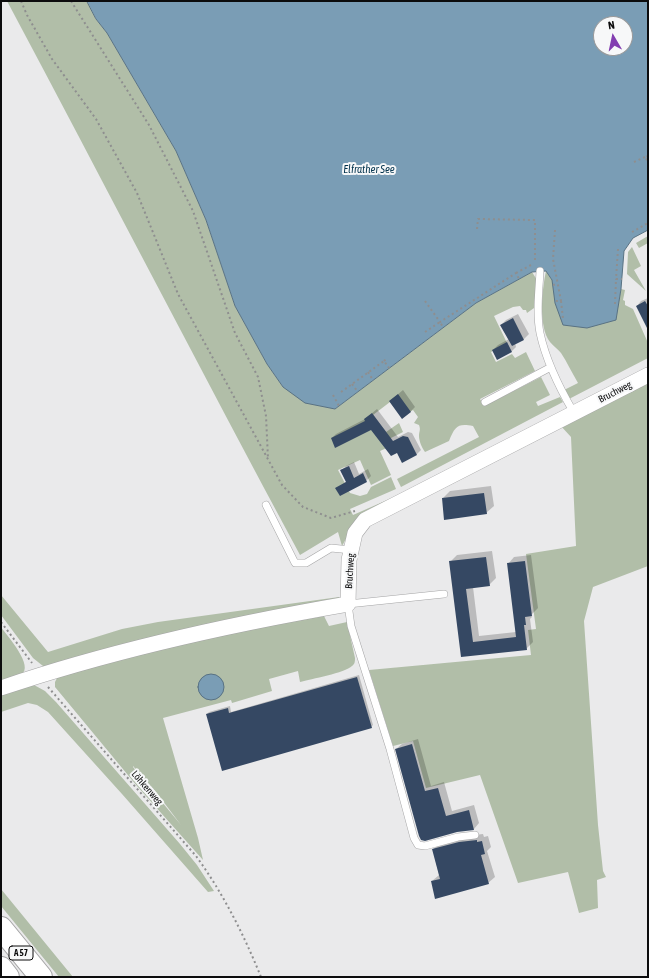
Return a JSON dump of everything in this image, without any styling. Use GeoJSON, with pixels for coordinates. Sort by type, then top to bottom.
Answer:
{"type":"FeatureCollection","features":[{"type":"Feature","properties":{"kind":"highway","name":"A 57"},"geometry":{"type":"LineString","coordinates":[[1,928],[41,977]]}},
{"type":"Feature","properties":{"kind":"highway","name":"A 57"},"geometry":{"type":"LineString","coordinates":[[1,968],[8,977]]}},
{"type":"Feature","properties":{"kind":"street","name":"Bruchweg"},"geometry":{"type":"LineString","coordinates":[[348,604],[349,560],[351,550],[355,533],[365,520],[648,375]]}},
{"type":"Feature","properties":{"kind":"street"},"geometry":{"type":"LineString","coordinates":[[1,688],[165,641],[348,604]]}},
{"type":"Feature","properties":{"kind":"lane"},"geometry":{"type":"LineString","coordinates":[[540,272],[538,304],[540,333],[551,367],[574,413]]}},
{"type":"Feature","properties":{"kind":"lane"},"geometry":{"type":"LineString","coordinates":[[485,402],[551,367]]}},
{"type":"Feature","properties":{"kind":"lane"},"geometry":{"type":"LineString","coordinates":[[266,505],[296,563],[306,563],[331,548],[351,550]]}},
{"type":"Feature","properties":{"kind":"lane"},"geometry":{"type":"LineString","coordinates":[[444,594],[348,604],[352,626],[390,749],[414,838],[418,845],[425,846],[458,837],[475,835]]}},
{"type":"Feature","properties":{"kind":"path"},"geometry":{"type":"LineString","coordinates":[[21,1],[27,15],[52,59],[96,119],[137,194],[178,294],[282,485],[303,507],[331,518],[358,510]]}},
{"type":"Feature","properties":{"kind":"path"},"geometry":{"type":"LineString","coordinates":[[71,1],[149,125],[193,211],[236,334],[258,377],[266,416],[268,460]]}},
{"type":"Feature","properties":{"kind":"path"},"geometry":{"type":"LineString","coordinates":[[634,162],[647,156],[648,162]]}},
{"type":"Feature","properties":{"kind":"path"},"geometry":{"type":"LineString","coordinates":[[477,229],[478,219],[536,220],[535,264]]}},
{"type":"Feature","properties":{"kind":"path"},"geometry":{"type":"LineString","coordinates":[[632,232],[648,223]]}},
{"type":"Feature","properties":{"kind":"path"},"geometry":{"type":"LineString","coordinates":[[555,230],[553,259],[563,319]]}},
{"type":"Feature","properties":{"kind":"path"},"geometry":{"type":"LineString","coordinates":[[614,304],[618,249]]}},
{"type":"Feature","properties":{"kind":"path"},"geometry":{"type":"LineString","coordinates":[[425,332],[516,273],[531,265]]}},
{"type":"Feature","properties":{"kind":"path"},"geometry":{"type":"LineString","coordinates":[[516,273],[519,278]]}},
{"type":"Feature","properties":{"kind":"path"},"geometry":{"type":"LineString","coordinates":[[616,279],[622,279]]}},
{"type":"Feature","properties":{"kind":"path"},"geometry":{"type":"LineString","coordinates":[[553,285],[557,284]]}},
{"type":"Feature","properties":{"kind":"path"},"geometry":{"type":"LineString","coordinates":[[555,301],[561,300]]}},
{"type":"Feature","properties":{"kind":"path"},"geometry":{"type":"LineString","coordinates":[[425,301],[443,327]]}},
{"type":"Feature","properties":{"kind":"path"},"geometry":{"type":"LineString","coordinates":[[341,392],[387,358]]}},
{"type":"Feature","properties":{"kind":"path"},"geometry":{"type":"LineString","coordinates":[[384,361],[389,368]]}},
{"type":"Feature","properties":{"kind":"path"},"geometry":{"type":"LineString","coordinates":[[368,372],[373,380]]}},
{"type":"Feature","properties":{"kind":"path"},"geometry":{"type":"LineString","coordinates":[[352,384],[358,392]]}},
{"type":"Feature","properties":{"kind":"path"},"geometry":{"type":"LineString","coordinates":[[333,395],[339,406]]}},
{"type":"Feature","properties":{"kind":"path","name":"Löhkenweg"},"geometry":{"type":"LineString","coordinates":[[1,622],[51,691],[196,856],[208,872],[251,952],[261,977]]}},
{"type":"Feature","properties":{"kind":"green space"},"geometry":{"type":"Polygon","coordinates":[[[7,1],[87,1],[96,19],[107,33],[176,151],[206,220],[235,306],[267,364],[283,387],[335,409],[476,303],[532,272],[537,280],[534,308],[527,313],[526,310],[523,310],[520,306],[513,307],[494,316],[507,343],[491,352],[496,362],[512,354],[515,358],[526,352],[535,371],[480,399],[484,406],[541,377],[550,395],[536,402],[538,406],[560,397],[563,402],[401,487],[397,479],[479,437],[473,426],[460,425],[455,429],[449,441],[425,452],[419,436],[419,425],[414,423],[418,417],[413,410],[402,417],[390,402],[373,415],[386,432],[399,423],[403,432],[391,438],[391,446],[380,451],[391,475],[371,485],[360,460],[338,470],[350,493],[360,496],[367,494],[371,487],[391,477],[396,489],[350,509],[353,515],[394,497],[356,521],[342,546],[338,532],[300,555],[7,1]]]}},
{"type":"Feature","properties":{"kind":"green space"},"geometry":{"type":"Polygon","coordinates":[[[648,236],[648,243],[639,248],[636,243],[648,236]]]}},
{"type":"Feature","properties":{"kind":"green space"},"geometry":{"type":"Polygon","coordinates":[[[632,247],[641,266],[634,270],[646,291],[627,274],[628,252],[632,247]]]}},
{"type":"Feature","properties":{"kind":"green space"},"geometry":{"type":"Polygon","coordinates":[[[546,271],[552,280],[619,300],[621,289],[625,290],[623,300],[625,301],[625,305],[633,309],[648,343],[648,358],[569,399],[564,390],[578,383],[561,353],[550,342],[546,335],[542,318],[542,298],[546,271]]]}},
{"type":"Feature","properties":{"kind":"green space"},"geometry":{"type":"Polygon","coordinates":[[[648,381],[648,566],[593,587],[584,621],[598,825],[603,871],[606,877],[597,880],[598,908],[579,913],[568,872],[518,883],[480,775],[426,788],[413,741],[393,746],[369,670],[531,655],[528,630],[536,629],[526,554],[576,546],[571,437],[560,425],[648,381]]]}},
{"type":"Feature","properties":{"kind":"green space"},"geometry":{"type":"Polygon","coordinates":[[[1,595],[48,652],[122,629],[158,622],[339,597],[339,599],[50,667],[43,666],[33,658],[1,615],[1,595]]]}},
{"type":"Feature","properties":{"kind":"green space"},"geometry":{"type":"Polygon","coordinates":[[[324,616],[329,626],[347,622],[355,658],[352,666],[342,671],[300,682],[298,671],[269,679],[272,691],[232,703],[231,700],[163,718],[203,860],[137,786],[55,687],[55,682],[58,676],[173,643],[324,616]],[[133,766],[181,825],[156,792],[133,766]]]}},
{"type":"Feature","properties":{"kind":"green space"},"geometry":{"type":"Polygon","coordinates":[[[1,627],[14,644],[25,665],[24,671],[17,678],[1,683],[1,627]]]}},
{"type":"Feature","properties":{"kind":"green space"},"geometry":{"type":"Polygon","coordinates":[[[34,685],[45,691],[56,702],[180,844],[197,865],[214,891],[208,892],[48,712],[37,705],[28,703],[1,712],[1,691],[34,685]]]}},
{"type":"Feature","properties":{"kind":"green space"},"geometry":{"type":"Polygon","coordinates":[[[1,889],[73,977],[59,977],[1,906],[1,889]]]}},
{"type":"Feature","properties":{"kind":"water","name":"Elfrather See"},"geometry":{"type":"Polygon","coordinates":[[[87,1],[648,1],[648,230],[633,238],[624,251],[621,289],[616,320],[587,328],[563,325],[555,303],[552,280],[546,271],[532,272],[476,303],[335,409],[305,403],[283,387],[267,364],[235,306],[206,220],[176,151],[107,33],[96,19],[87,1]]]}},
{"type":"Feature","properties":{"kind":"water"},"geometry":{"type":"Polygon","coordinates":[[[211,674],[221,677],[224,687],[221,697],[211,700],[201,697],[198,687],[201,677],[211,674]]]}},
{"type":"Feature","properties":{"kind":"building"},"geometry":{"type":"Polygon","coordinates":[[[645,301],[648,306],[648,330],[636,306],[645,301]]]}},
{"type":"Feature","properties":{"kind":"building"},"geometry":{"type":"Polygon","coordinates":[[[513,318],[524,340],[512,346],[500,325],[513,318]]]}},
{"type":"Feature","properties":{"kind":"building"},"geometry":{"type":"Polygon","coordinates":[[[507,342],[512,352],[497,360],[492,350],[507,342]]]}},
{"type":"Feature","properties":{"kind":"building"},"geometry":{"type":"Polygon","coordinates":[[[398,394],[411,412],[402,419],[389,401],[398,394]]]}},
{"type":"Feature","properties":{"kind":"building"},"geometry":{"type":"Polygon","coordinates":[[[372,413],[393,441],[403,436],[408,437],[417,455],[402,463],[397,453],[391,456],[371,430],[335,448],[331,438],[365,421],[364,419],[372,413]]]}},
{"type":"Feature","properties":{"kind":"building"},"geometry":{"type":"Polygon","coordinates":[[[349,466],[354,478],[363,473],[367,482],[340,496],[335,488],[346,482],[340,470],[349,466]]]}},
{"type":"Feature","properties":{"kind":"building"},"geometry":{"type":"Polygon","coordinates":[[[484,493],[487,514],[444,520],[442,498],[484,493]]]}},
{"type":"Feature","properties":{"kind":"building"},"geometry":{"type":"Polygon","coordinates":[[[486,557],[490,586],[466,589],[473,642],[516,637],[507,563],[525,561],[532,616],[525,617],[526,625],[524,625],[527,650],[461,657],[449,561],[486,557]]]}},
{"type":"Feature","properties":{"kind":"building"},"geometry":{"type":"Polygon","coordinates":[[[357,677],[372,728],[222,771],[206,714],[228,708],[229,713],[357,677]]]}},
{"type":"Feature","properties":{"kind":"building"},"geometry":{"type":"Polygon","coordinates":[[[412,744],[425,791],[438,788],[446,816],[469,810],[474,830],[457,832],[425,841],[421,840],[395,749],[412,744]]]}},
{"type":"Feature","properties":{"kind":"building"},"geometry":{"type":"Polygon","coordinates":[[[477,840],[477,842],[482,841],[485,854],[481,855],[489,884],[435,899],[431,881],[440,879],[432,849],[459,842],[477,840]]]}}]}
